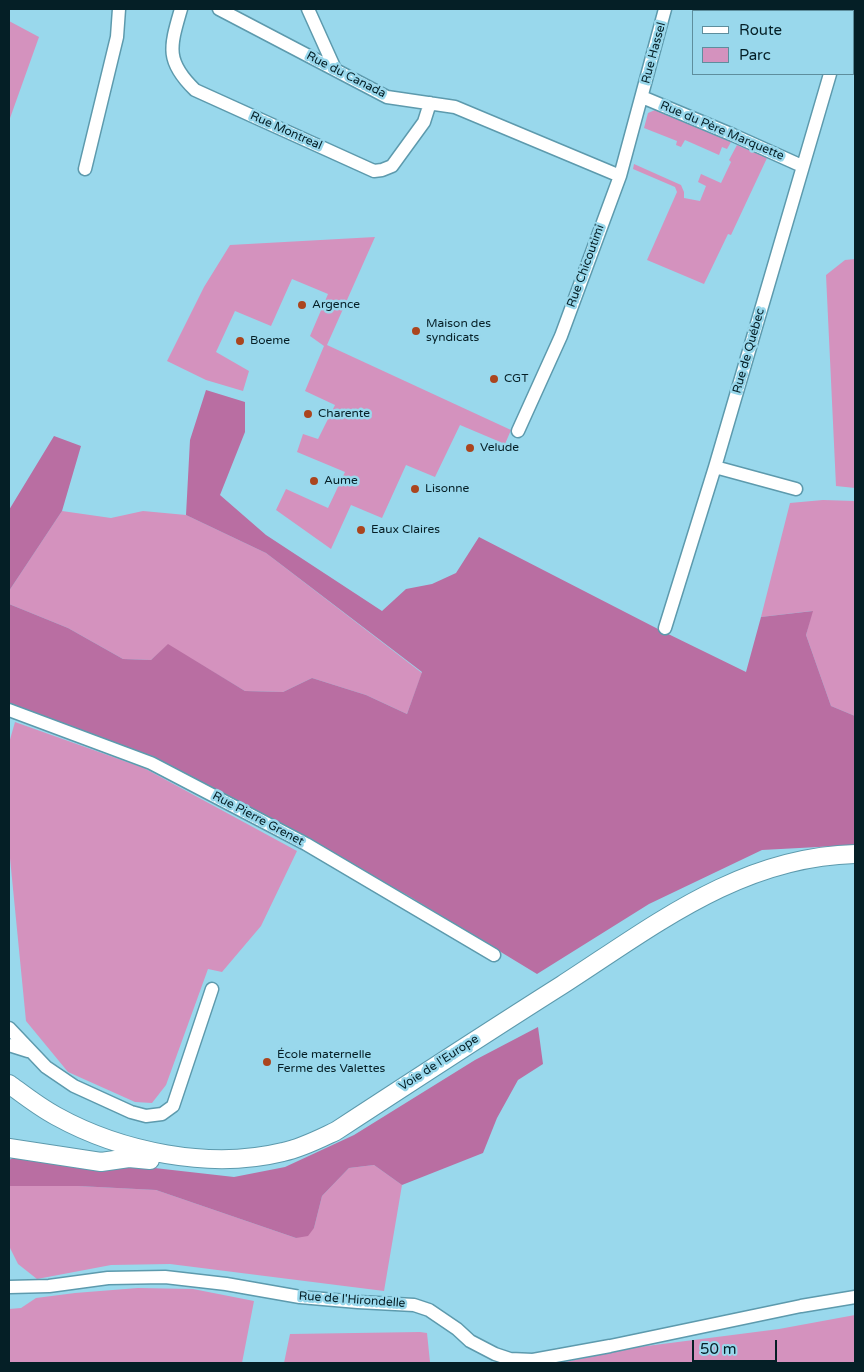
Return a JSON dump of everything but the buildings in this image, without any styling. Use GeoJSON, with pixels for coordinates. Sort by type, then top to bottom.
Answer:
{"type":"FeatureCollection","features":[{"type":"Feature","properties":{"kind":"main road","name":"Voie de l'Europe"},"geometry":{"type":"LineString","coordinates":[[9,1084],[57,1117],[96,1135],[134,1148],[184,1157],[224,1159],[252,1158],[284,1152],[312,1143],[336,1131],[676,912],[721,886],[781,864],[812,858],[855,854]]}},
{"type":"Feature","properties":{"kind":"main road","name":"Voie de l'Europe"},"geometry":{"type":"LineString","coordinates":[[9,1094],[39,1117],[88,1140],[125,1153],[168,1162],[217,1167],[250,1166],[282,1159],[319,1148],[484,1047],[680,919],[721,896],[779,873],[812,865],[855,863]]}},
{"type":"Feature","properties":{"kind":"main road"},"geometry":{"type":"LineString","coordinates":[[9,1148],[101,1162],[129,1158],[168,1162]]}},
{"type":"Feature","properties":{"kind":"street"},"geometry":{"type":"LineString","coordinates":[[85,169],[118,37],[119,9]]}},
{"type":"Feature","properties":{"kind":"street","name":"Rue Montreal"},"geometry":{"type":"LineString","coordinates":[[181,9],[171,48],[174,62],[183,78],[196,90],[374,171],[392,166],[424,122],[430,103]]}},
{"type":"Feature","properties":{"kind":"street","name":"Rue du Canada"},"geometry":{"type":"LineString","coordinates":[[219,9],[387,97],[455,107],[620,176]]}},
{"type":"Feature","properties":{"kind":"street"},"geometry":{"type":"LineString","coordinates":[[308,9],[335,69]]}},
{"type":"Feature","properties":{"kind":"street","name":"Rue Hassel"},"geometry":{"type":"LineString","coordinates":[[642,97],[665,9]]}},
{"type":"Feature","properties":{"kind":"street","name":"Rue de Québec"},"geometry":{"type":"LineString","coordinates":[[665,628],[715,467],[830,75]]}},
{"type":"Feature","properties":{"kind":"street","name":"Rue du Père Marquette"},"geometry":{"type":"LineString","coordinates":[[642,97],[802,166]]}},
{"type":"Feature","properties":{"kind":"street","name":"Rue Chicoutimi"},"geometry":{"type":"LineString","coordinates":[[518,432],[561,336],[620,176],[642,97]]}},
{"type":"Feature","properties":{"kind":"street"},"geometry":{"type":"LineString","coordinates":[[715,467],[796,489]]}},
{"type":"Feature","properties":{"kind":"street","name":"Rue Pierre Grenet"},"geometry":{"type":"LineString","coordinates":[[9,710],[152,764],[306,844],[494,955]]}},
{"type":"Feature","properties":{"kind":"street"},"geometry":{"type":"LineString","coordinates":[[9,1028],[46,1068],[74,1086],[131,1112],[146,1116],[162,1114],[173,1106],[212,989]]}},
{"type":"Feature","properties":{"kind":"street"},"geometry":{"type":"LineString","coordinates":[[9,1044],[30,1052]]}},
{"type":"Feature","properties":{"kind":"street","name":"Rue de l'Hirondelle"},"geometry":{"type":"LineString","coordinates":[[9,1287],[49,1286],[108,1278],[165,1277],[226,1284],[300,1297],[414,1305],[428,1310],[457,1329],[470,1341],[495,1354],[510,1358],[533,1360],[801,1306],[855,1297]]}},
{"type":"Feature","properties":{"kind":"green space"},"geometry":{"type":"Polygon","coordinates":[[[9,21],[39,37],[9,121],[9,21]]]}},
{"type":"Feature","properties":{"kind":"green space"},"geometry":{"type":"Polygon","coordinates":[[[655,110],[731,142],[727,149],[722,147],[719,155],[685,140],[681,147],[676,145],[677,141],[644,128],[648,113],[655,110]]]}},
{"type":"Feature","properties":{"kind":"green space"},"geometry":{"type":"Polygon","coordinates":[[[737,145],[767,158],[731,235],[728,234],[704,284],[647,260],[677,192],[675,187],[633,169],[634,164],[681,185],[684,198],[700,201],[706,186],[698,182],[701,174],[721,183],[731,162],[729,160],[737,145]]]}},
{"type":"Feature","properties":{"kind":"green space"},"geometry":{"type":"Polygon","coordinates":[[[375,237],[327,345],[511,430],[505,444],[460,425],[435,477],[406,465],[382,518],[351,505],[331,549],[276,510],[286,489],[328,508],[345,472],[297,452],[303,434],[318,439],[335,405],[305,391],[324,346],[310,336],[328,294],[292,279],[271,326],[235,311],[216,352],[249,371],[243,391],[206,380],[167,361],[204,287],[230,245],[375,237]]]}},
{"type":"Feature","properties":{"kind":"green space"},"geometry":{"type":"Polygon","coordinates":[[[855,259],[855,488],[836,486],[826,275],[845,260],[855,259]]]}},
{"type":"Feature","properties":{"kind":"green space"},"geometry":{"type":"Polygon","coordinates":[[[823,500],[855,501],[855,716],[831,706],[806,635],[812,611],[761,617],[790,503],[823,500]]]}},
{"type":"Feature","properties":{"kind":"green space"},"geometry":{"type":"Polygon","coordinates":[[[62,511],[111,518],[143,511],[186,515],[266,553],[422,673],[407,714],[366,695],[312,678],[283,692],[245,691],[168,645],[151,660],[123,659],[68,628],[9,604],[9,591],[62,511]]]}},
{"type":"Feature","properties":{"kind":"green space"},"geometry":{"type":"Polygon","coordinates":[[[15,722],[144,768],[297,851],[261,926],[222,972],[208,969],[166,1085],[152,1103],[135,1102],[68,1072],[26,1021],[9,848],[9,743],[15,722]]]}},
{"type":"Feature","properties":{"kind":"green space"},"geometry":{"type":"Polygon","coordinates":[[[374,1165],[402,1185],[384,1291],[170,1264],[111,1265],[37,1279],[18,1264],[9,1246],[9,1186],[78,1186],[156,1190],[296,1238],[314,1228],[322,1196],[349,1168],[374,1165]]]}},
{"type":"Feature","properties":{"kind":"green space"},"geometry":{"type":"Polygon","coordinates":[[[138,1288],[193,1289],[254,1301],[242,1363],[9,1363],[9,1309],[21,1308],[36,1298],[138,1288]]]}},
{"type":"Feature","properties":{"kind":"green space"},"geometry":{"type":"Polygon","coordinates":[[[855,1315],[855,1363],[560,1363],[639,1347],[779,1329],[855,1315]]]}},
{"type":"Feature","properties":{"kind":"green space"},"geometry":{"type":"Polygon","coordinates":[[[427,1333],[430,1362],[436,1363],[284,1363],[290,1334],[427,1333]]]}},
{"type":"Feature","properties":{"kind":"shaded area"},"geometry":{"type":"Polygon","coordinates":[[[206,390],[245,402],[245,432],[220,495],[266,535],[382,611],[406,589],[432,584],[456,573],[479,537],[746,672],[761,617],[813,611],[806,635],[831,706],[855,716],[855,845],[762,850],[649,904],[537,974],[407,895],[156,759],[9,704],[9,604],[68,628],[123,659],[151,660],[168,644],[245,691],[283,692],[312,678],[366,695],[407,714],[422,672],[266,553],[186,515],[190,440],[206,390]]]}},
{"type":"Feature","properties":{"kind":"shaded area"},"geometry":{"type":"Polygon","coordinates":[[[54,436],[81,446],[62,511],[9,591],[9,510],[54,436]]]}},
{"type":"Feature","properties":{"kind":"shaded area"},"geometry":{"type":"Polygon","coordinates":[[[538,1027],[543,1064],[518,1080],[497,1118],[483,1153],[402,1185],[374,1165],[349,1168],[322,1196],[314,1228],[308,1236],[296,1238],[156,1190],[78,1186],[9,1186],[9,1160],[13,1158],[81,1168],[123,1167],[128,1165],[234,1177],[285,1167],[354,1135],[475,1060],[538,1027]]]}},
{"type":"Feature","properties":{"kind":"place","name":"Argence"},"geometry":{"type":"Point","coordinates":[302,305]}},
{"type":"Feature","properties":{"kind":"place","name":"Maison des syndicats"},"geometry":{"type":"Point","coordinates":[416,331]}},
{"type":"Feature","properties":{"kind":"place","name":"Boeme"},"geometry":{"type":"Point","coordinates":[240,341]}},
{"type":"Feature","properties":{"kind":"place","name":"CGT"},"geometry":{"type":"Point","coordinates":[494,379]}},
{"type":"Feature","properties":{"kind":"place","name":"Charente"},"geometry":{"type":"Point","coordinates":[308,414]}},
{"type":"Feature","properties":{"kind":"place","name":"Velude"},"geometry":{"type":"Point","coordinates":[470,448]}},
{"type":"Feature","properties":{"kind":"place","name":"Aume"},"geometry":{"type":"Point","coordinates":[314,481]}},
{"type":"Feature","properties":{"kind":"place","name":"Lisonne"},"geometry":{"type":"Point","coordinates":[415,489]}},
{"type":"Feature","properties":{"kind":"place","name":"Eaux Claires"},"geometry":{"type":"Point","coordinates":[361,530]}},
{"type":"Feature","properties":{"kind":"place","name":"École maternelle Ferme des Valettes"},"geometry":{"type":"Point","coordinates":[267,1062]}}]}
